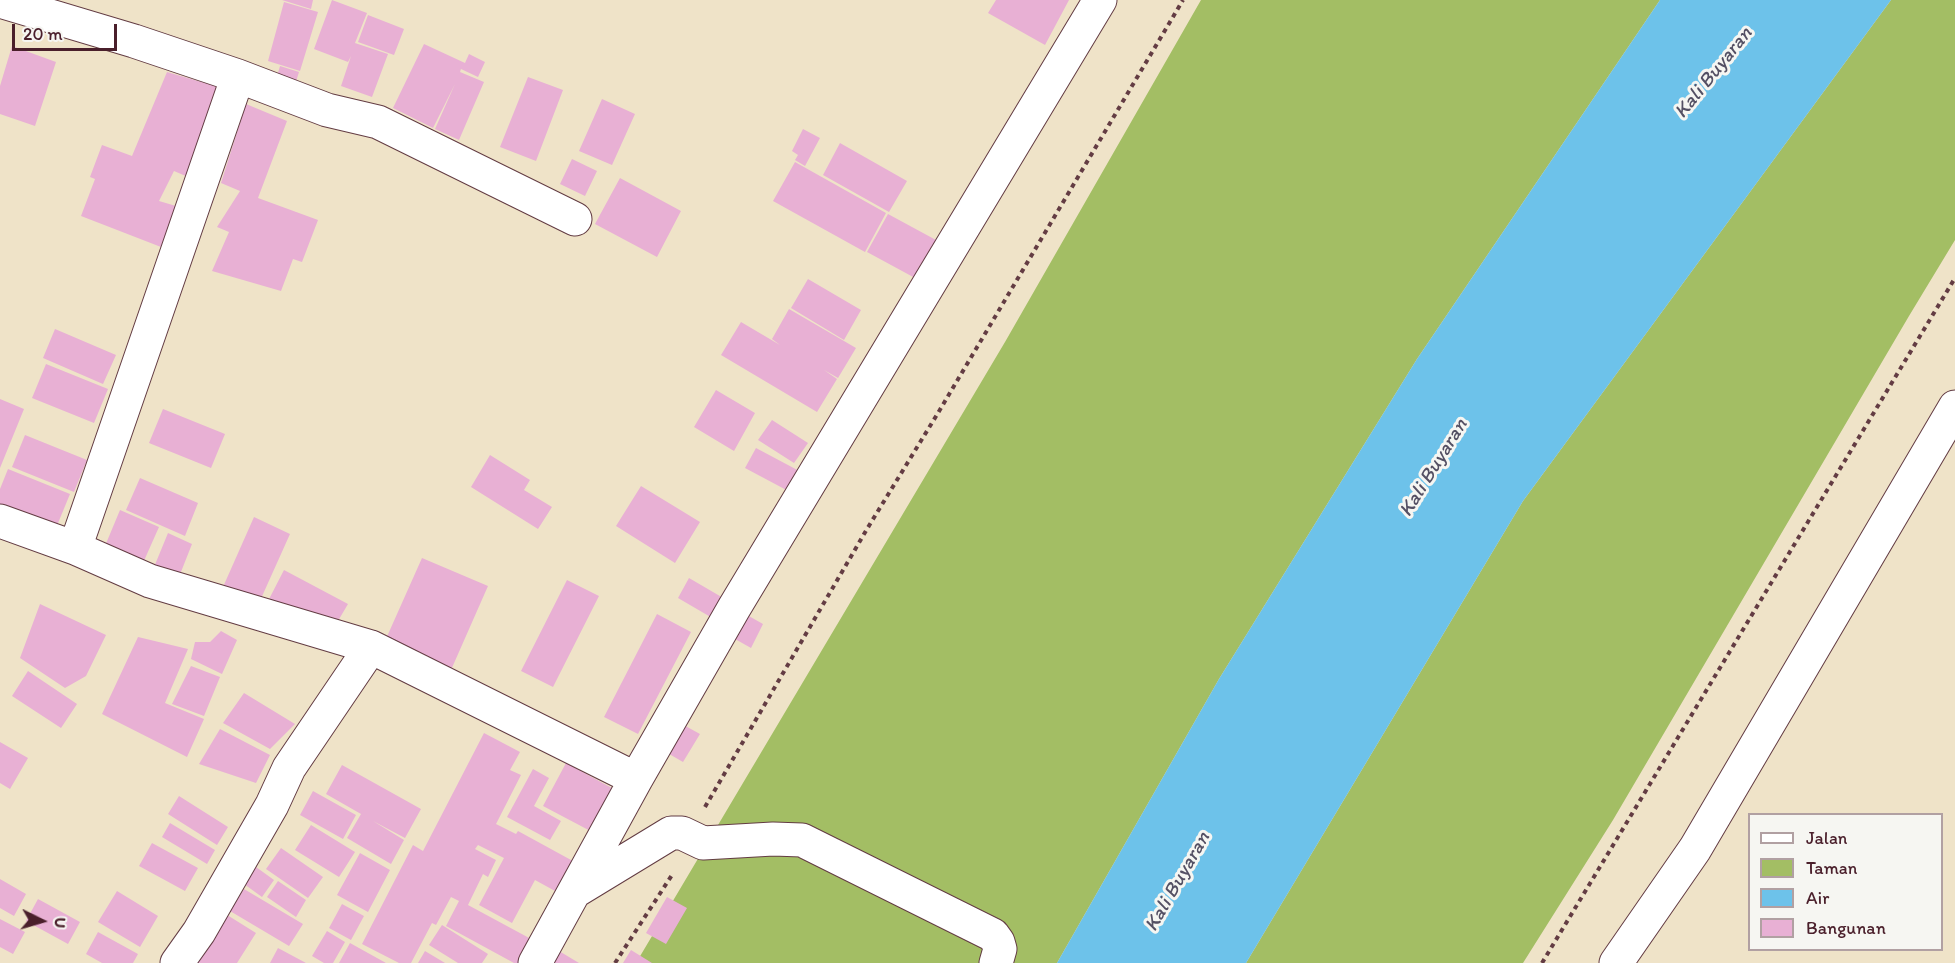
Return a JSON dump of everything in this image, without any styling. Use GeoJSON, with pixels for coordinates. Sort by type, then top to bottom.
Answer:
{"type":"FeatureCollection","features":[{"type":"Feature","properties":{"kind":"street"},"geometry":{"type":"LineString","coordinates":[[535,963],[636,779],[734,608],[1100,0]]}},
{"type":"Feature","properties":{"kind":"street"},"geometry":{"type":"LineString","coordinates":[[0,1],[134,41],[238,76],[327,110],[378,122],[575,219]]}},
{"type":"Feature","properties":{"kind":"street"},"geometry":{"type":"LineString","coordinates":[[75,548],[238,76]]}},
{"type":"Feature","properties":{"kind":"street"},"geometry":{"type":"LineString","coordinates":[[1616,963],[1695,849],[1955,407]]}},
{"type":"Feature","properties":{"kind":"street"},"geometry":{"type":"LineString","coordinates":[[0,521],[75,548],[150,581],[371,647],[636,779]]}},
{"type":"Feature","properties":{"kind":"street"},"geometry":{"type":"LineString","coordinates":[[177,963],[204,922],[272,804],[289,768],[371,647]]}},
{"type":"Feature","properties":{"kind":"street"},"geometry":{"type":"LineString","coordinates":[[573,893],[671,833],[682,834],[703,843],[773,839],[802,840],[993,935],[1000,949],[996,963]]}},
{"type":"Feature","properties":{"kind":"path"},"geometry":{"type":"LineString","coordinates":[[615,963],[684,856],[693,839],[694,828],[723,774],[1183,0]]}},
{"type":"Feature","properties":{"kind":"path"},"geometry":{"type":"LineString","coordinates":[[1542,963],[1955,278]]}},
{"type":"Feature","properties":{"kind":"green space"},"geometry":{"type":"Polygon","coordinates":[[[1201,0],[1660,0],[1417,359],[1219,679],[1057,963],[636,963],[1005,342],[1201,0]]]}},
{"type":"Feature","properties":{"kind":"green space"},"geometry":{"type":"Polygon","coordinates":[[[1891,0],[1955,0],[1955,240],[1613,820],[1523,963],[1246,963],[1523,501],[1891,0]]]}},
{"type":"Feature","properties":{"kind":"water","name":"Kali Buyaran"},"geometry":{"type":"Polygon","coordinates":[[[1660,0],[1891,0],[1523,501],[1246,963],[1057,963],[1219,679],[1417,359],[1660,0]]]}},
{"type":"Feature","properties":{"kind":"building"},"geometry":{"type":"Polygon","coordinates":[[[282,0],[313,0],[311,9],[282,0]]]}},
{"type":"Feature","properties":{"kind":"building"},"geometry":{"type":"Polygon","coordinates":[[[332,0],[367,13],[355,43],[388,54],[372,97],[341,86],[351,56],[348,62],[314,49],[332,0]]]}},
{"type":"Feature","properties":{"kind":"building"},"geometry":{"type":"Polygon","coordinates":[[[996,0],[1069,0],[1045,45],[988,13],[996,0]]]}},
{"type":"Feature","properties":{"kind":"building"},"geometry":{"type":"Polygon","coordinates":[[[284,2],[318,12],[300,71],[268,61],[284,2]]]}},
{"type":"Feature","properties":{"kind":"building"},"geometry":{"type":"Polygon","coordinates":[[[368,15],[404,29],[394,55],[358,42],[368,15]]]}},
{"type":"Feature","properties":{"kind":"building"},"geometry":{"type":"Polygon","coordinates":[[[424,44],[465,63],[469,54],[485,62],[478,77],[461,69],[460,72],[484,82],[459,140],[435,129],[455,84],[433,128],[393,108],[424,44]]]}},
{"type":"Feature","properties":{"kind":"building"},"geometry":{"type":"Polygon","coordinates":[[[12,46],[56,62],[35,126],[0,114],[0,86],[12,46]]]}},
{"type":"Feature","properties":{"kind":"building"},"geometry":{"type":"Polygon","coordinates":[[[280,66],[299,72],[294,88],[275,83],[280,66]]]}},
{"type":"Feature","properties":{"kind":"building"},"geometry":{"type":"Polygon","coordinates":[[[167,72],[229,90],[195,180],[174,171],[159,201],[176,206],[161,247],[81,216],[95,179],[90,177],[102,145],[132,156],[167,72]]]}},
{"type":"Feature","properties":{"kind":"building"},"geometry":{"type":"Polygon","coordinates":[[[528,77],[563,90],[536,161],[500,147],[528,77]]]}},
{"type":"Feature","properties":{"kind":"building"},"geometry":{"type":"Polygon","coordinates":[[[602,99],[635,114],[612,165],[579,151],[602,99]]]}},
{"type":"Feature","properties":{"kind":"building"},"geometry":{"type":"Polygon","coordinates":[[[246,104],[287,121],[258,198],[318,220],[302,262],[293,259],[281,291],[212,271],[229,232],[217,227],[240,191],[221,183],[246,104]]]}},
{"type":"Feature","properties":{"kind":"building"},"geometry":{"type":"Polygon","coordinates":[[[803,129],[820,138],[805,166],[795,160],[798,155],[792,151],[803,129]]]}},
{"type":"Feature","properties":{"kind":"building"},"geometry":{"type":"Polygon","coordinates":[[[840,143],[907,181],[889,212],[823,175],[840,143]]]}},
{"type":"Feature","properties":{"kind":"building"},"geometry":{"type":"Polygon","coordinates":[[[572,159],[597,171],[585,196],[560,184],[572,159]]]}},
{"type":"Feature","properties":{"kind":"building"},"geometry":{"type":"Polygon","coordinates":[[[795,162],[886,213],[865,252],[773,201],[795,162]]]}},
{"type":"Feature","properties":{"kind":"building"},"geometry":{"type":"Polygon","coordinates":[[[620,178],[681,211],[657,257],[595,224],[620,178]]]}},
{"type":"Feature","properties":{"kind":"building"},"geometry":{"type":"Polygon","coordinates":[[[888,214],[936,240],[915,278],[867,252],[888,214]]]}},
{"type":"Feature","properties":{"kind":"building"},"geometry":{"type":"Polygon","coordinates":[[[808,279],[861,310],[844,340],[791,308],[808,279]]]}},
{"type":"Feature","properties":{"kind":"building"},"geometry":{"type":"Polygon","coordinates":[[[789,309],[856,348],[838,378],[824,370],[837,379],[817,412],[721,355],[741,322],[780,345],[772,339],[789,309]]]}},
{"type":"Feature","properties":{"kind":"building"},"geometry":{"type":"Polygon","coordinates":[[[55,329],[116,355],[103,384],[43,358],[55,329]]]}},
{"type":"Feature","properties":{"kind":"building"},"geometry":{"type":"Polygon","coordinates":[[[46,364],[108,389],[94,423],[32,398],[46,364]]]}},
{"type":"Feature","properties":{"kind":"building"},"geometry":{"type":"Polygon","coordinates":[[[716,390],[755,413],[734,451],[694,427],[716,390]]]}},
{"type":"Feature","properties":{"kind":"building"},"geometry":{"type":"Polygon","coordinates":[[[0,399],[24,409],[0,468],[0,399]]]}},
{"type":"Feature","properties":{"kind":"building"},"geometry":{"type":"Polygon","coordinates":[[[163,409],[225,434],[211,468],[149,443],[163,409]]]}},
{"type":"Feature","properties":{"kind":"building"},"geometry":{"type":"Polygon","coordinates":[[[772,420],[808,443],[794,463],[758,440],[772,420]]]}},
{"type":"Feature","properties":{"kind":"building"},"geometry":{"type":"Polygon","coordinates":[[[25,435],[87,460],[74,492],[12,467],[25,435]]]}},
{"type":"Feature","properties":{"kind":"building"},"geometry":{"type":"Polygon","coordinates":[[[756,448],[803,473],[792,493],[745,468],[756,448]]]}},
{"type":"Feature","properties":{"kind":"building"},"geometry":{"type":"Polygon","coordinates":[[[490,455],[530,480],[524,490],[552,507],[538,529],[471,487],[490,455]]]}},
{"type":"Feature","properties":{"kind":"building"},"geometry":{"type":"Polygon","coordinates":[[[8,469],[70,494],[56,528],[0,506],[0,489],[8,469]]]}},
{"type":"Feature","properties":{"kind":"building"},"geometry":{"type":"Polygon","coordinates":[[[140,478],[198,503],[185,536],[126,510],[140,478]]]}},
{"type":"Feature","properties":{"kind":"building"},"geometry":{"type":"Polygon","coordinates":[[[641,486],[700,522],[675,563],[616,526],[641,486]]]}},
{"type":"Feature","properties":{"kind":"building"},"geometry":{"type":"Polygon","coordinates":[[[120,510],[159,527],[143,563],[105,546],[120,510]]]}},
{"type":"Feature","properties":{"kind":"building"},"geometry":{"type":"Polygon","coordinates":[[[254,517],[290,534],[259,603],[223,587],[254,517]]]}},
{"type":"Feature","properties":{"kind":"building"},"geometry":{"type":"Polygon","coordinates":[[[168,533],[192,544],[177,582],[152,572],[168,533]]]}},
{"type":"Feature","properties":{"kind":"building"},"geometry":{"type":"Polygon","coordinates":[[[422,558],[488,586],[451,670],[385,641],[422,558]]]}},
{"type":"Feature","properties":{"kind":"building"},"geometry":{"type":"Polygon","coordinates":[[[284,570],[348,604],[335,626],[267,603],[284,570]]]}},
{"type":"Feature","properties":{"kind":"building"},"geometry":{"type":"Polygon","coordinates":[[[689,578],[725,599],[714,619],[678,598],[689,578]]]}},
{"type":"Feature","properties":{"kind":"building"},"geometry":{"type":"Polygon","coordinates":[[[567,580],[599,596],[553,687],[521,671],[567,580]]]}},
{"type":"Feature","properties":{"kind":"building"},"geometry":{"type":"Polygon","coordinates":[[[40,604],[106,635],[86,676],[65,688],[20,658],[40,604]]]}},
{"type":"Feature","properties":{"kind":"building"},"geometry":{"type":"Polygon","coordinates":[[[657,614],[691,632],[638,734],[604,717],[657,614]]]}},
{"type":"Feature","properties":{"kind":"building"},"geometry":{"type":"Polygon","coordinates":[[[747,615],[763,624],[751,648],[735,639],[747,615]]]}},
{"type":"Feature","properties":{"kind":"building"},"geometry":{"type":"Polygon","coordinates":[[[221,631],[237,640],[222,674],[191,659],[195,642],[210,642],[221,631]]]}},
{"type":"Feature","properties":{"kind":"building"},"geometry":{"type":"Polygon","coordinates":[[[138,637],[188,649],[165,703],[204,719],[187,757],[102,714],[138,637]]]}},
{"type":"Feature","properties":{"kind":"building"},"geometry":{"type":"Polygon","coordinates":[[[191,666],[220,677],[204,716],[172,704],[191,666]]]}},
{"type":"Feature","properties":{"kind":"building"},"geometry":{"type":"Polygon","coordinates":[[[28,671],[77,704],[61,728],[12,696],[28,671]]]}},
{"type":"Feature","properties":{"kind":"building"},"geometry":{"type":"Polygon","coordinates":[[[244,693],[295,724],[270,749],[223,723],[244,693]]]}},
{"type":"Feature","properties":{"kind":"building"},"geometry":{"type":"Polygon","coordinates":[[[680,723],[700,734],[683,762],[664,751],[680,723]]]}},
{"type":"Feature","properties":{"kind":"building"},"geometry":{"type":"Polygon","coordinates":[[[220,729],[270,755],[256,783],[199,764],[220,729]]]}},
{"type":"Feature","properties":{"kind":"building"},"geometry":{"type":"Polygon","coordinates":[[[484,733],[520,752],[510,770],[521,775],[496,824],[516,834],[518,831],[582,866],[566,897],[535,880],[512,923],[479,905],[504,858],[478,845],[475,849],[496,860],[488,877],[483,874],[468,905],[531,939],[518,963],[514,963],[446,926],[459,901],[451,897],[436,925],[432,923],[411,963],[399,963],[362,944],[413,845],[423,851],[484,733]]]}},
{"type":"Feature","properties":{"kind":"building"},"geometry":{"type":"Polygon","coordinates":[[[0,742],[28,758],[10,789],[0,783],[0,742]]]}},
{"type":"Feature","properties":{"kind":"building"},"geometry":{"type":"Polygon","coordinates":[[[566,763],[621,793],[598,835],[543,806],[566,763]]]}},
{"type":"Feature","properties":{"kind":"building"},"geometry":{"type":"Polygon","coordinates":[[[342,765],[421,809],[405,838],[373,821],[404,840],[391,864],[347,838],[361,814],[326,794],[342,765]]]}},
{"type":"Feature","properties":{"kind":"building"},"geometry":{"type":"Polygon","coordinates":[[[533,769],[549,778],[534,806],[561,821],[550,840],[507,817],[533,769]]]}},
{"type":"Feature","properties":{"kind":"building"},"geometry":{"type":"Polygon","coordinates":[[[313,791],[356,815],[343,839],[300,815],[313,791]]]}},
{"type":"Feature","properties":{"kind":"building"},"geometry":{"type":"Polygon","coordinates":[[[179,796],[228,827],[217,845],[168,814],[179,796]]]}},
{"type":"Feature","properties":{"kind":"building"},"geometry":{"type":"Polygon","coordinates":[[[170,823],[215,850],[207,864],[162,837],[170,823]]]}},
{"type":"Feature","properties":{"kind":"building"},"geometry":{"type":"Polygon","coordinates":[[[311,825],[355,852],[339,877],[295,850],[311,825]]]}},
{"type":"Feature","properties":{"kind":"building"},"geometry":{"type":"Polygon","coordinates":[[[152,843],[198,868],[185,891],[139,866],[152,843]]]}},
{"type":"Feature","properties":{"kind":"building"},"geometry":{"type":"Polygon","coordinates":[[[281,848],[323,877],[308,898],[266,869],[281,848]]]}},
{"type":"Feature","properties":{"kind":"building"},"geometry":{"type":"Polygon","coordinates":[[[360,853],[390,870],[368,912],[337,895],[360,853]]]}},
{"type":"Feature","properties":{"kind":"building"},"geometry":{"type":"Polygon","coordinates":[[[256,867],[274,880],[262,897],[244,884],[256,867]]]}},
{"type":"Feature","properties":{"kind":"building"},"geometry":{"type":"Polygon","coordinates":[[[0,879],[26,894],[14,916],[0,908],[0,879]]]}},
{"type":"Feature","properties":{"kind":"building"},"geometry":{"type":"Polygon","coordinates":[[[278,881],[306,900],[296,917],[267,897],[278,881]]]}},
{"type":"Feature","properties":{"kind":"building"},"geometry":{"type":"Polygon","coordinates":[[[244,889],[303,924],[289,946],[230,911],[244,889]]]}},
{"type":"Feature","properties":{"kind":"building"},"geometry":{"type":"Polygon","coordinates":[[[117,891],[158,916],[140,947],[98,922],[117,891]]]}},
{"type":"Feature","properties":{"kind":"building"},"geometry":{"type":"Polygon","coordinates":[[[667,897],[687,908],[666,944],[646,933],[667,897]]]}},
{"type":"Feature","properties":{"kind":"building"},"geometry":{"type":"Polygon","coordinates":[[[38,899],[80,922],[68,944],[26,921],[38,899]]]}},
{"type":"Feature","properties":{"kind":"building"},"geometry":{"type":"Polygon","coordinates":[[[342,904],[364,916],[351,940],[329,928],[342,904]]]}},
{"type":"Feature","properties":{"kind":"building"},"geometry":{"type":"Polygon","coordinates":[[[224,913],[256,933],[237,963],[193,963],[224,913]]]}},
{"type":"Feature","properties":{"kind":"building"},"geometry":{"type":"Polygon","coordinates":[[[0,919],[25,932],[13,954],[0,947],[0,919]]]}},
{"type":"Feature","properties":{"kind":"building"},"geometry":{"type":"Polygon","coordinates":[[[442,925],[488,954],[482,963],[458,963],[429,945],[442,925]]]}},
{"type":"Feature","properties":{"kind":"building"},"geometry":{"type":"Polygon","coordinates":[[[327,931],[345,942],[333,963],[324,963],[312,956],[327,931]]]}},
{"type":"Feature","properties":{"kind":"building"},"geometry":{"type":"Polygon","coordinates":[[[98,932],[138,954],[133,963],[102,963],[86,954],[98,932]]]}},
{"type":"Feature","properties":{"kind":"building"},"geometry":{"type":"Polygon","coordinates":[[[350,943],[386,963],[339,963],[350,943]]]}},
{"type":"Feature","properties":{"kind":"building"},"geometry":{"type":"Polygon","coordinates":[[[278,948],[306,963],[270,963],[278,948]]]}},
{"type":"Feature","properties":{"kind":"building"},"geometry":{"type":"Polygon","coordinates":[[[554,948],[579,963],[544,963],[554,948]]]}},
{"type":"Feature","properties":{"kind":"building"},"geometry":{"type":"Polygon","coordinates":[[[631,950],[652,963],[623,963],[631,950]]]}},
{"type":"Feature","properties":{"kind":"building"},"geometry":{"type":"Polygon","coordinates":[[[425,951],[445,963],[418,963],[425,951]]]}}]}
